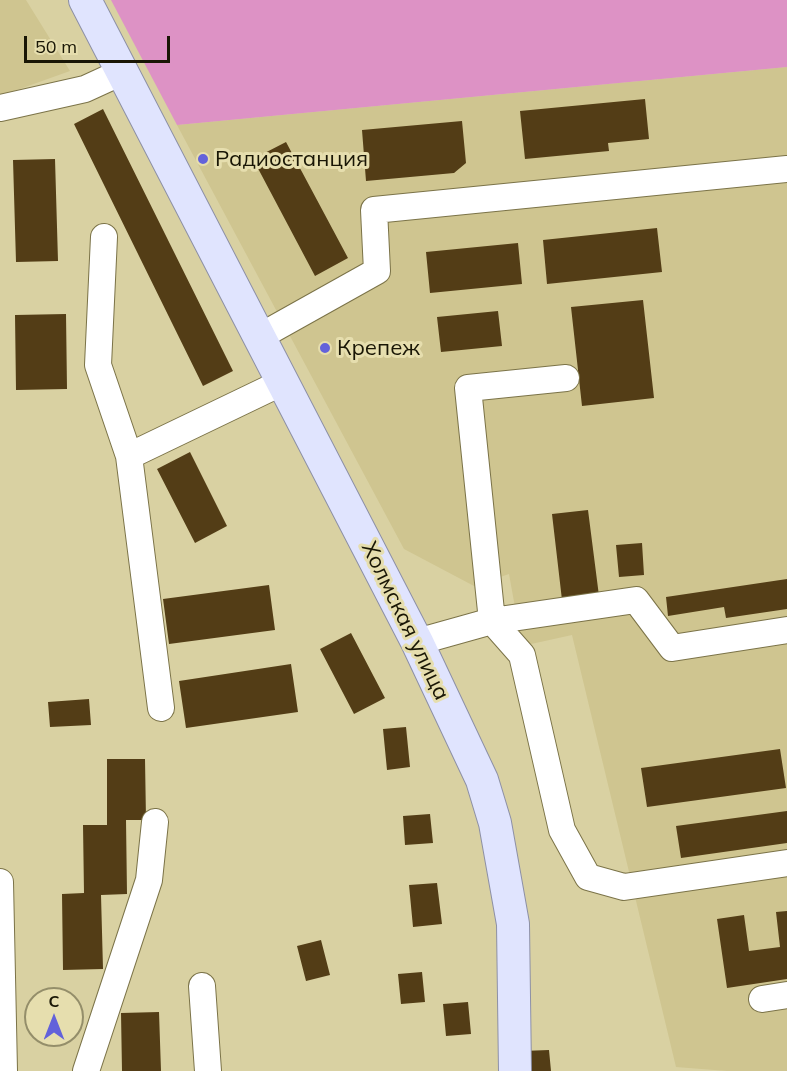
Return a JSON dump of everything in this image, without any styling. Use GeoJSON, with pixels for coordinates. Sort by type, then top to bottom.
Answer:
{"type":"FeatureCollection","features":[{"type":"Feature","properties":{"kind":"main road"},"geometry":{"type":"LineString","coordinates":[[85,0],[122,72]]}},
{"type":"Feature","properties":{"kind":"main road","name":"Холмская улица"},"geometry":{"type":"LineString","coordinates":[[122,72],[417,642],[482,780],[495,823],[513,924],[515,1071]]}},
{"type":"Feature","properties":{"kind":"street"},"geometry":{"type":"LineString","coordinates":[[0,108],[85,89],[122,72]]}},
{"type":"Feature","properties":{"kind":"street"},"geometry":{"type":"LineString","coordinates":[[259,337],[377,271],[374,210],[787,169]]}},
{"type":"Feature","properties":{"kind":"street"},"geometry":{"type":"LineString","coordinates":[[104,237],[98,365],[129,456],[161,708]]}},
{"type":"Feature","properties":{"kind":"street"},"geometry":{"type":"LineString","coordinates":[[567,378],[468,388],[492,621],[522,655],[562,830],[588,877],[624,887],[787,863]]}},
{"type":"Feature","properties":{"kind":"street"},"geometry":{"type":"LineString","coordinates":[[129,456],[283,382]]}},
{"type":"Feature","properties":{"kind":"street"},"geometry":{"type":"LineString","coordinates":[[417,642],[492,621],[636,600],[672,648],[787,630]]}},
{"type":"Feature","properties":{"kind":"street"},"geometry":{"type":"LineString","coordinates":[[86,1071],[149,880],[154,822]]}},
{"type":"Feature","properties":{"kind":"street"},"geometry":{"type":"LineString","coordinates":[[0,882],[4,1071]]}},
{"type":"Feature","properties":{"kind":"street"},"geometry":{"type":"LineString","coordinates":[[202,986],[208,1071]]}},
{"type":"Feature","properties":{"kind":"street"},"geometry":{"type":"LineString","coordinates":[[762,999],[787,995]]}},
{"type":"Feature","properties":{"kind":"shaded area"},"geometry":{"type":"Polygon","coordinates":[[[0,0],[26,0],[70,71],[0,96],[0,0]]]}},
{"type":"Feature","properties":{"kind":"shaded area"},"geometry":{"type":"Polygon","coordinates":[[[111,0],[787,0],[787,67],[177,125],[111,0]]]}},
{"type":"Feature","properties":{"kind":"shaded area"},"geometry":{"type":"Polygon","coordinates":[[[787,67],[787,1071],[727,1071],[676,1067],[572,635],[522,646],[509,574],[474,586],[404,549],[177,125],[787,67]]]}},
{"type":"Feature","properties":{"kind":"building"},"geometry":{"type":"Polygon","coordinates":[[[645,99],[649,139],[608,143],[609,151],[525,159],[520,111],[645,99]]]}},
{"type":"Feature","properties":{"kind":"building"},"geometry":{"type":"Polygon","coordinates":[[[103,109],[233,371],[203,386],[74,124],[103,109]]]}},
{"type":"Feature","properties":{"kind":"building"},"geometry":{"type":"Polygon","coordinates":[[[462,121],[466,163],[454,173],[366,181],[362,130],[462,121]]]}},
{"type":"Feature","properties":{"kind":"building"},"geometry":{"type":"Polygon","coordinates":[[[286,142],[348,258],[315,276],[253,159],[286,142]]]}},
{"type":"Feature","properties":{"kind":"building"},"geometry":{"type":"Polygon","coordinates":[[[55,159],[58,261],[16,262],[13,160],[55,159]]]}},
{"type":"Feature","properties":{"kind":"building"},"geometry":{"type":"Polygon","coordinates":[[[657,228],[662,272],[547,284],[543,240],[657,228]]]}},
{"type":"Feature","properties":{"kind":"building"},"geometry":{"type":"Polygon","coordinates":[[[518,243],[522,284],[430,293],[426,252],[518,243]]]}},
{"type":"Feature","properties":{"kind":"building"},"geometry":{"type":"Polygon","coordinates":[[[643,300],[654,398],[582,406],[571,307],[643,300]]]}},
{"type":"Feature","properties":{"kind":"building"},"geometry":{"type":"Polygon","coordinates":[[[498,311],[502,346],[441,352],[437,317],[498,311]]]}},
{"type":"Feature","properties":{"kind":"building"},"geometry":{"type":"Polygon","coordinates":[[[66,314],[67,389],[16,390],[15,315],[66,314]]]}},
{"type":"Feature","properties":{"kind":"building"},"geometry":{"type":"Polygon","coordinates":[[[190,452],[227,526],[195,543],[157,469],[190,452]]]}},
{"type":"Feature","properties":{"kind":"building"},"geometry":{"type":"Polygon","coordinates":[[[588,510],[599,596],[562,600],[552,514],[588,510]]]}},
{"type":"Feature","properties":{"kind":"building"},"geometry":{"type":"Polygon","coordinates":[[[642,543],[644,575],[619,577],[616,545],[642,543]]]}},
{"type":"Feature","properties":{"kind":"building"},"geometry":{"type":"Polygon","coordinates":[[[787,579],[787,609],[726,618],[724,607],[668,616],[666,597],[787,579]]]}},
{"type":"Feature","properties":{"kind":"building"},"geometry":{"type":"Polygon","coordinates":[[[269,585],[275,630],[169,644],[163,599],[269,585]]]}},
{"type":"Feature","properties":{"kind":"building"},"geometry":{"type":"Polygon","coordinates":[[[351,633],[385,698],[354,714],[320,649],[351,633]]]}},
{"type":"Feature","properties":{"kind":"building"},"geometry":{"type":"Polygon","coordinates":[[[291,664],[298,712],[186,728],[179,681],[291,664]]]}},
{"type":"Feature","properties":{"kind":"building"},"geometry":{"type":"Polygon","coordinates":[[[89,699],[91,725],[50,727],[48,702],[89,699]]]}},
{"type":"Feature","properties":{"kind":"building"},"geometry":{"type":"Polygon","coordinates":[[[406,727],[410,767],[387,770],[383,729],[406,727]]]}},
{"type":"Feature","properties":{"kind":"building"},"geometry":{"type":"Polygon","coordinates":[[[780,749],[786,788],[647,807],[641,768],[780,749]]]}},
{"type":"Feature","properties":{"kind":"building"},"geometry":{"type":"Polygon","coordinates":[[[107,759],[145,759],[146,820],[126,820],[127,894],[101,895],[103,969],[63,970],[62,894],[84,893],[83,825],[107,825],[107,759]]]}},
{"type":"Feature","properties":{"kind":"building"},"geometry":{"type":"Polygon","coordinates":[[[787,811],[787,843],[681,858],[676,826],[787,811]]]}},
{"type":"Feature","properties":{"kind":"building"},"geometry":{"type":"Polygon","coordinates":[[[430,814],[433,843],[405,845],[403,816],[430,814]]]}},
{"type":"Feature","properties":{"kind":"building"},"geometry":{"type":"Polygon","coordinates":[[[437,883],[442,924],[413,927],[409,885],[437,883]]]}},
{"type":"Feature","properties":{"kind":"building"},"geometry":{"type":"Polygon","coordinates":[[[787,911],[787,979],[727,988],[717,919],[744,915],[749,951],[780,947],[776,912],[787,911]]]}},
{"type":"Feature","properties":{"kind":"building"},"geometry":{"type":"Polygon","coordinates":[[[321,940],[330,975],[306,981],[297,946],[321,940]]]}},
{"type":"Feature","properties":{"kind":"building"},"geometry":{"type":"Polygon","coordinates":[[[422,972],[425,1002],[401,1004],[398,974],[422,972]]]}},
{"type":"Feature","properties":{"kind":"building"},"geometry":{"type":"Polygon","coordinates":[[[468,1002],[471,1034],[446,1036],[443,1004],[468,1002]]]}},
{"type":"Feature","properties":{"kind":"building"},"geometry":{"type":"Polygon","coordinates":[[[159,1012],[161,1071],[122,1071],[121,1013],[159,1012]]]}},
{"type":"Feature","properties":{"kind":"building"},"geometry":{"type":"Polygon","coordinates":[[[549,1050],[551,1071],[524,1071],[522,1051],[549,1050]]]}},
{"type":"Feature","properties":{"kind":"place","name":"Радиостанция"},"geometry":{"type":"Point","coordinates":[203,159]}},
{"type":"Feature","properties":{"kind":"place","name":"Крепеж"},"geometry":{"type":"Point","coordinates":[325,348]}}]}
